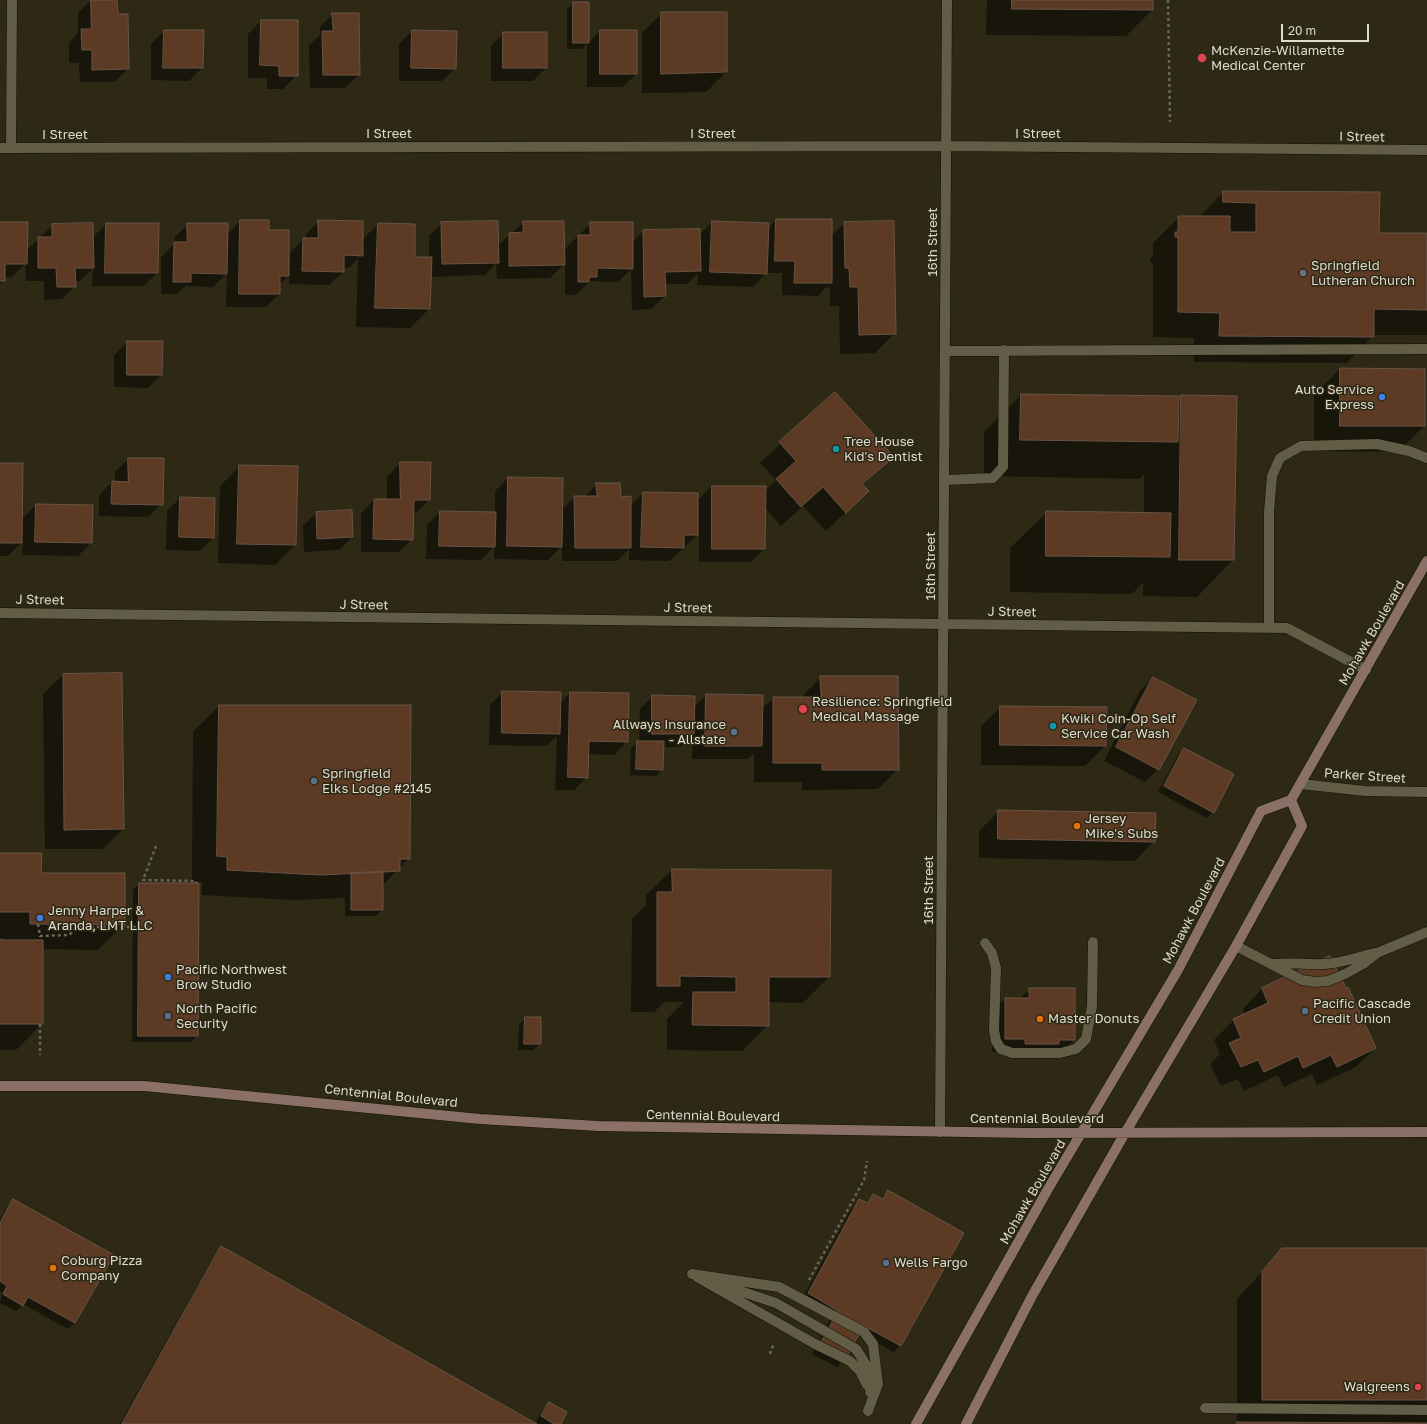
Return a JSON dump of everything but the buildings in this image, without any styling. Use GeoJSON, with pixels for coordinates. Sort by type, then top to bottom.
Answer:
{"type":"FeatureCollection","features":[{"type":"Feature","properties":{"kind":"main road","name":"Mohawk Boulevard"},"geometry":{"type":"LineString","coordinates":[[916,1424],[1048,1189],[1178,970],[1261,811],[1291,800],[1427,561]]}},
{"type":"Feature","properties":{"kind":"main road"},"geometry":{"type":"LineString","coordinates":[[966,1424],[1032,1296],[1125,1133],[1236,946],[1302,826],[1291,800]]}},
{"type":"Feature","properties":{"kind":"main road","name":"Centennial Boulevard"},"geometry":{"type":"LineString","coordinates":[[0,1086],[144,1086],[480,1119],[598,1126],[940,1132],[1427,1132]]}},
{"type":"Feature","properties":{"kind":"street"},"geometry":{"type":"LineString","coordinates":[[11,148],[12,0]]}},
{"type":"Feature","properties":{"kind":"street","name":"16th Street"},"geometry":{"type":"LineString","coordinates":[[940,1132],[947,0]]}},
{"type":"Feature","properties":{"kind":"street","name":"I Street"},"geometry":{"type":"LineString","coordinates":[[0,148],[946,146],[1427,150]]}},
{"type":"Feature","properties":{"kind":"street"},"geometry":{"type":"LineString","coordinates":[[945,351],[1427,349]]}},
{"type":"Feature","properties":{"kind":"street"},"geometry":{"type":"LineString","coordinates":[[945,480],[993,478],[1003,467],[1004,350]]}},
{"type":"Feature","properties":{"kind":"street"},"geometry":{"type":"LineString","coordinates":[[1269,627],[1269,512],[1272,476],[1280,458],[1301,446],[1377,444],[1409,451],[1427,458]]}},
{"type":"Feature","properties":{"kind":"street","name":"J Street"},"geometry":{"type":"LineString","coordinates":[[0,613],[1269,627],[1287,628],[1366,670]]}},
{"type":"Feature","properties":{"kind":"street","name":"Parker Street"},"geometry":{"type":"LineString","coordinates":[[1301,784],[1365,791],[1427,792]]}},
{"type":"Feature","properties":{"kind":"street"},"geometry":{"type":"LineString","coordinates":[[1274,964],[1291,962],[1325,964],[1336,963],[1377,953],[1427,932]]}},
{"type":"Feature","properties":{"kind":"street"},"geometry":{"type":"LineString","coordinates":[[985,943],[992,953],[996,968],[994,1030],[996,1042],[1001,1049],[1012,1053],[1060,1053],[1076,1049],[1086,1039],[1092,1006],[1093,942]]}},
{"type":"Feature","properties":{"kind":"street"},"geometry":{"type":"LineString","coordinates":[[1236,946],[1274,964],[1302,980],[1328,981],[1363,964],[1377,953]]}},
{"type":"Feature","properties":{"kind":"street"},"geometry":{"type":"LineString","coordinates":[[692,1274],[779,1287],[864,1332],[873,1344],[878,1384],[868,1411]]}},
{"type":"Feature","properties":{"kind":"street"},"geometry":{"type":"LineString","coordinates":[[692,1274],[783,1326],[850,1361],[860,1371],[867,1384],[868,1411]]}},
{"type":"Feature","properties":{"kind":"street"},"geometry":{"type":"LineString","coordinates":[[692,1274],[776,1303],[856,1349],[866,1365],[871,1381],[868,1411]]}},
{"type":"Feature","properties":{"kind":"street"},"geometry":{"type":"LineString","coordinates":[[1205,1408],[1427,1410]]}},
{"type":"Feature","properties":{"kind":"path"},"geometry":{"type":"LineString","coordinates":[[1168,0],[1170,122]]}},
{"type":"Feature","properties":{"kind":"path"},"geometry":{"type":"LineString","coordinates":[[156,846],[144,880],[196,881],[196,883]]}},
{"type":"Feature","properties":{"kind":"path"},"geometry":{"type":"LineString","coordinates":[[38,924],[40,938],[69,935],[78,926],[138,927]]}},
{"type":"Feature","properties":{"kind":"path"},"geometry":{"type":"LineString","coordinates":[[40,1024],[40,1055]]}},
{"type":"Feature","properties":{"kind":"path"},"geometry":{"type":"LineString","coordinates":[[799,1298],[864,1180],[867,1161]]}},
{"type":"Feature","properties":{"kind":"path"},"geometry":{"type":"LineString","coordinates":[[770,1354],[773,1344],[783,1326]]}},
{"type":"Feature","properties":{"kind":"place","name":"McKenzie-Willamette Medical Center"},"geometry":{"type":"Point","coordinates":[1202,58]}},
{"type":"Feature","properties":{"kind":"place","name":"Springfield Lutheran Church"},"geometry":{"type":"Point","coordinates":[1303,273]}},
{"type":"Feature","properties":{"kind":"place","name":"Auto Service Express"},"geometry":{"type":"Point","coordinates":[1382,397]}},
{"type":"Feature","properties":{"kind":"place","name":"Tree House Kid's Dentist"},"geometry":{"type":"Point","coordinates":[836,449]}},
{"type":"Feature","properties":{"kind":"place","name":"Resilience: Springfield Medical Massage"},"geometry":{"type":"Point","coordinates":[803,709]}},
{"type":"Feature","properties":{"kind":"place","name":"Kwiki Coin-Op Self Service Car Wash"},"geometry":{"type":"Point","coordinates":[1053,726]}},
{"type":"Feature","properties":{"kind":"place","name":"Allways Insurance - Allstate"},"geometry":{"type":"Point","coordinates":[734,732]}},
{"type":"Feature","properties":{"kind":"place","name":"Springfield Elks Lodge #2145"},"geometry":{"type":"Point","coordinates":[314,781]}},
{"type":"Feature","properties":{"kind":"place","name":"Jersey Mike's Subs"},"geometry":{"type":"Point","coordinates":[1077,826]}},
{"type":"Feature","properties":{"kind":"place","name":"Jenny Harper & Aranda, LMT LLC"},"geometry":{"type":"Point","coordinates":[40,918]}},
{"type":"Feature","properties":{"kind":"place","name":"Pacific Northwest Brow Studio"},"geometry":{"type":"Point","coordinates":[168,977]}},
{"type":"Feature","properties":{"kind":"place","name":"Pacific Cascade Credit Union"},"geometry":{"type":"Point","coordinates":[1305,1011]}},
{"type":"Feature","properties":{"kind":"place","name":"North Pacific Security"},"geometry":{"type":"Point","coordinates":[168,1016]}},
{"type":"Feature","properties":{"kind":"place","name":"Master Donuts"},"geometry":{"type":"Point","coordinates":[1040,1019]}},
{"type":"Feature","properties":{"kind":"place","name":"Wells Fargo"},"geometry":{"type":"Point","coordinates":[886,1263]}},
{"type":"Feature","properties":{"kind":"place","name":"Coburg Pizza Company"},"geometry":{"type":"Point","coordinates":[53,1268]}},
{"type":"Feature","properties":{"kind":"place","name":"Walgreens"},"geometry":{"type":"Point","coordinates":[1418,1387]}}]}
